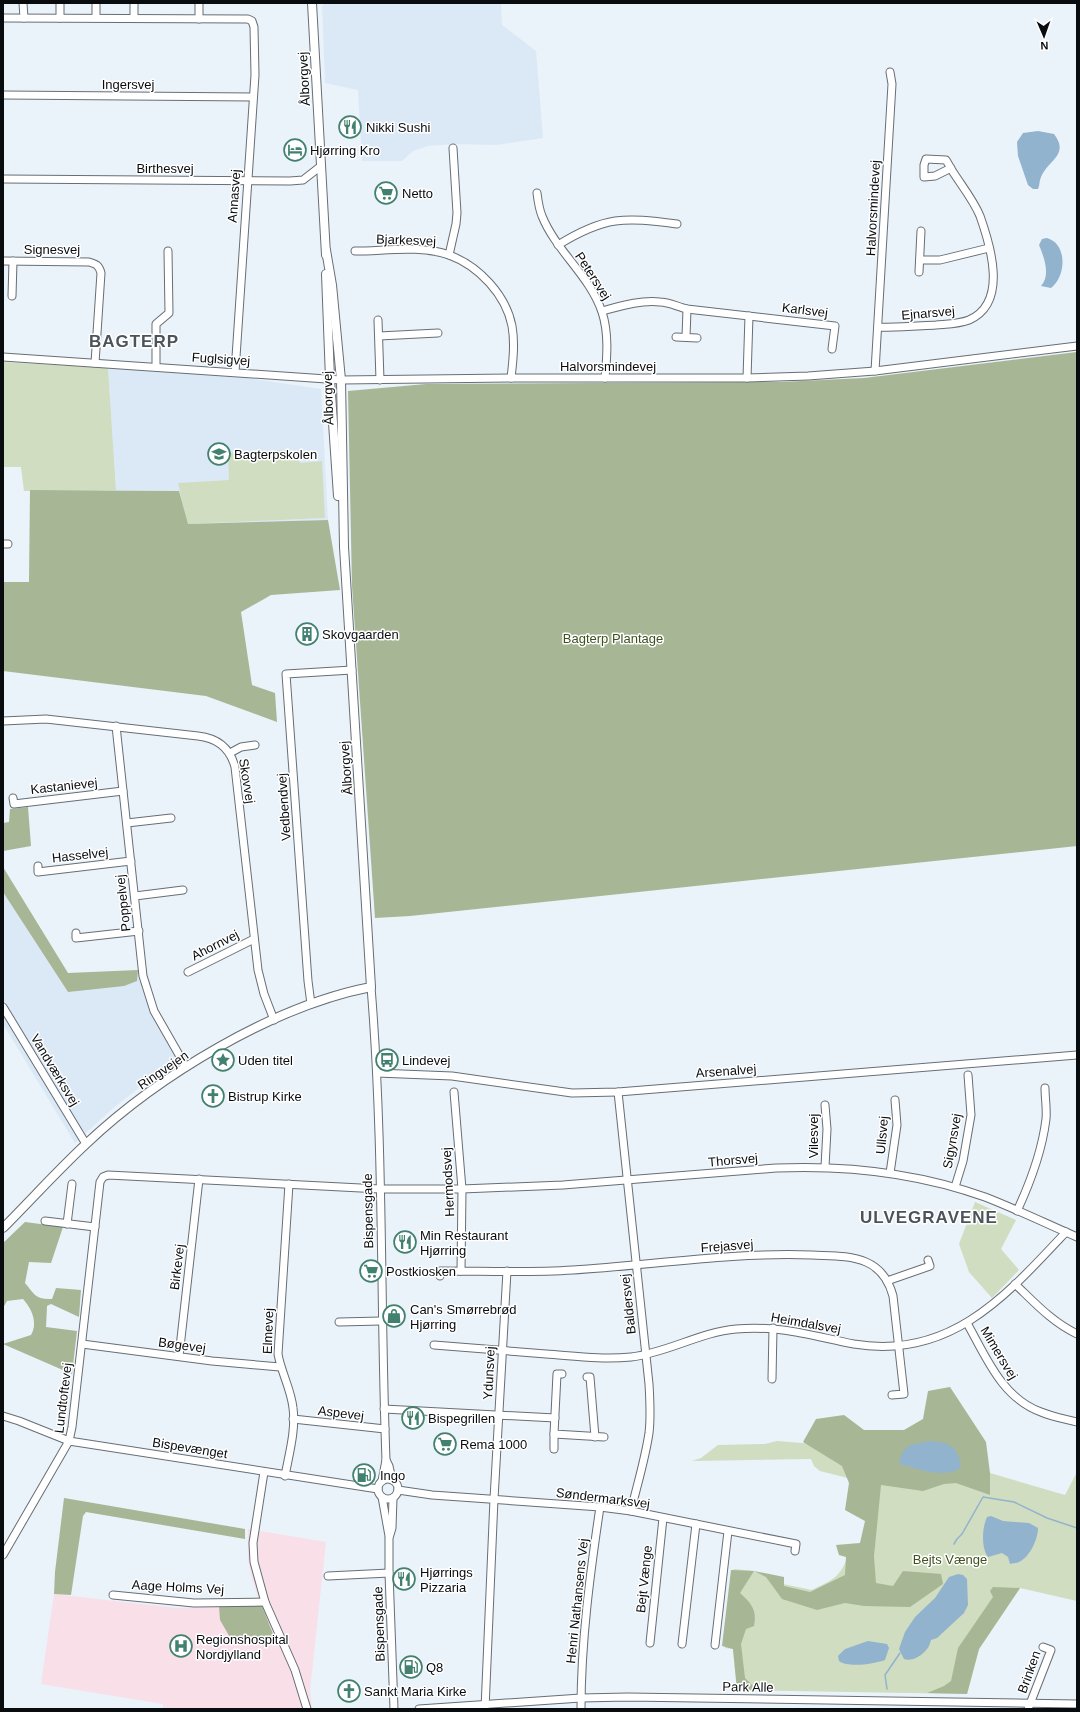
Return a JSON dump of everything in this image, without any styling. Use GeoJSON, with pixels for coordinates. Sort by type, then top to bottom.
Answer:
{"type":"FeatureCollection","features":[{"type":"Feature","properties":{"kind":"main road","name":"Ålborgvej"},"geometry":{"type":"LineString","coordinates":[[312,3],[326,250],[326,308],[330,379],[337,487],[344,547]]}},
{"type":"Feature","properties":{"kind":"main road","name":"Ålborgvej"},"geometry":{"type":"LineString","coordinates":[[326,250],[332,285],[341,380],[344,547],[371,987]]}},
{"type":"Feature","properties":{"kind":"main road","name":"Ringvejen"},"geometry":{"type":"LineString","coordinates":[[3,1228],[86,1144],[137,1101],[186,1067],[232,1041],[274,1020],[311,1004],[349,991],[371,987]]}},
{"type":"Feature","properties":{"kind":"street"},"geometry":{"type":"LineString","coordinates":[[24,3],[24,18]]}},
{"type":"Feature","properties":{"kind":"street"},"geometry":{"type":"LineString","coordinates":[[60,3],[60,18]]}},
{"type":"Feature","properties":{"kind":"street"},"geometry":{"type":"LineString","coordinates":[[96,3],[96,18]]}},
{"type":"Feature","properties":{"kind":"street"},"geometry":{"type":"LineString","coordinates":[[134,3],[134,18]]}},
{"type":"Feature","properties":{"kind":"street"},"geometry":{"type":"LineString","coordinates":[[3,18],[199,19],[199,3]]}},
{"type":"Feature","properties":{"kind":"street","name":"Annasvej"},"geometry":{"type":"LineString","coordinates":[[199,19],[248,19],[252,21],[254,27],[255,50],[253,97],[235,372]]}},
{"type":"Feature","properties":{"kind":"street","name":"Halvorsmindevej"},"geometry":{"type":"LineString","coordinates":[[875,370],[892,84],[890,72]]}},
{"type":"Feature","properties":{"kind":"street","name":"Ingersvej"},"geometry":{"type":"LineString","coordinates":[[3,95],[253,97]]}},
{"type":"Feature","properties":{"kind":"street"},"geometry":{"type":"LineString","coordinates":[[449,255],[457,213],[453,148]]}},
{"type":"Feature","properties":{"kind":"street","name":"Birthesvej"},"geometry":{"type":"LineString","coordinates":[[3,179],[303,180],[321,166]]}},
{"type":"Feature","properties":{"kind":"street","name":"Ejnarsvej"},"geometry":{"type":"LineString","coordinates":[[878,327],[898,328],[959,323],[969,320],[979,314],[986,306],[991,296],[993,287],[993,265],[979,215],[951,168]]}},
{"type":"Feature","properties":{"kind":"street","name":"Petersvej"},"geometry":{"type":"LineString","coordinates":[[537,192],[541,215],[558,245],[594,295],[602,311],[605,324],[607,353],[605,378]]}},
{"type":"Feature","properties":{"kind":"street"},"geometry":{"type":"LineString","coordinates":[[558,245],[580,231],[610,221],[641,219],[677,224]]}},
{"type":"Feature","properties":{"kind":"street"},"geometry":{"type":"LineString","coordinates":[[919,272],[921,231]]}},
{"type":"Feature","properties":{"kind":"street"},"geometry":{"type":"LineString","coordinates":[[920,260],[940,260],[989,248]]}},
{"type":"Feature","properties":{"kind":"street","name":"Bjarkesvej"},"geometry":{"type":"LineString","coordinates":[[355,251],[407,250],[427,251],[449,255],[462,261],[489,281],[508,314],[514,343],[511,378]]}},
{"type":"Feature","properties":{"kind":"street"},"geometry":{"type":"LineString","coordinates":[[156,366],[156,324],[169,313],[168,251]]}},
{"type":"Feature","properties":{"kind":"street","name":"Signesvej"},"geometry":{"type":"LineString","coordinates":[[3,261],[89,262],[96,264],[99,267],[101,273],[95,363]]}},
{"type":"Feature","properties":{"kind":"street"},"geometry":{"type":"LineString","coordinates":[[12,296],[13,261]]}},
{"type":"Feature","properties":{"kind":"street","name":"Karlsvej"},"geometry":{"type":"LineString","coordinates":[[602,311],[625,304],[649,301],[662,302],[687,308],[835,326],[832,349]]}},
{"type":"Feature","properties":{"kind":"street"},"geometry":{"type":"LineString","coordinates":[[686,337],[687,308]]}},
{"type":"Feature","properties":{"kind":"street"},"geometry":{"type":"LineString","coordinates":[[747,378],[749,316]]}},
{"type":"Feature","properties":{"kind":"street"},"geometry":{"type":"LineString","coordinates":[[378,320],[380,380]]}},
{"type":"Feature","properties":{"kind":"street"},"geometry":{"type":"LineString","coordinates":[[379,336],[438,334]]}},
{"type":"Feature","properties":{"kind":"street"},"geometry":{"type":"LineString","coordinates":[[676,337],[697,338]]}},
{"type":"Feature","properties":{"kind":"street","name":"Halvorsmindevej"},"geometry":{"type":"LineString","coordinates":[[341,380],[747,378],[815,376],[1077,346]]}},
{"type":"Feature","properties":{"kind":"street","name":"Fuglsigvej"},"geometry":{"type":"LineString","coordinates":[[3,357],[156,366],[341,380]]}},
{"type":"Feature","properties":{"kind":"street","name":"Vedbendvej"},"geometry":{"type":"LineString","coordinates":[[311,1004],[307,973],[286,674],[352,670]]}},
{"type":"Feature","properties":{"kind":"street","name":"Skovvej"},"geometry":{"type":"LineString","coordinates":[[3,721],[46,719],[116,726],[207,737],[224,746],[230,753],[235,767],[258,970],[264,994],[274,1020]]}},
{"type":"Feature","properties":{"kind":"street","name":"Poppelvej"},"geometry":{"type":"LineString","coordinates":[[116,726],[144,976],[152,1005],[163,1030],[186,1067]]}},
{"type":"Feature","properties":{"kind":"street"},"geometry":{"type":"LineString","coordinates":[[230,753],[241,747],[254,745]]}},
{"type":"Feature","properties":{"kind":"street","name":"Kastanievej"},"geometry":{"type":"LineString","coordinates":[[13,798],[14,804],[123,791]]}},
{"type":"Feature","properties":{"kind":"street"},"geometry":{"type":"LineString","coordinates":[[127,823],[171,818]]}},
{"type":"Feature","properties":{"kind":"street","name":"Hasselvej"},"geometry":{"type":"LineString","coordinates":[[38,866],[38,872],[131,861]]}},
{"type":"Feature","properties":{"kind":"street"},"geometry":{"type":"LineString","coordinates":[[135,896],[182,890]]}},
{"type":"Feature","properties":{"kind":"street"},"geometry":{"type":"LineString","coordinates":[[76,933],[76,938],[139,931]]}},
{"type":"Feature","properties":{"kind":"street","name":"Ahornvej"},"geometry":{"type":"LineString","coordinates":[[188,972],[254,939]]}},
{"type":"Feature","properties":{"kind":"street","name":"Bispensgade"},"geometry":{"type":"LineString","coordinates":[[371,987],[377,1073],[380,1189],[381,1321],[386,1460],[382,1481]]}},
{"type":"Feature","properties":{"kind":"street","name":"Vandværksvej"},"geometry":{"type":"LineString","coordinates":[[3,1008],[86,1144]]}},
{"type":"Feature","properties":{"kind":"street","name":"Arsenalvej"},"geometry":{"type":"LineString","coordinates":[[377,1073],[452,1076],[572,1093],[618,1092],[1077,1055]]}},
{"type":"Feature","properties":{"kind":"street","name":"Sigynsvej"},"geometry":{"type":"LineString","coordinates":[[955,1187],[963,1161],[970,1122],[968,1075]]}},
{"type":"Feature","properties":{"kind":"street"},"geometry":{"type":"LineString","coordinates":[[1017,1211],[1028,1187],[1040,1153],[1046,1118],[1045,1088]]}},
{"type":"Feature","properties":{"kind":"street","name":"Hermodsvej"},"geometry":{"type":"LineString","coordinates":[[454,1092],[462,1189],[461,1271]]}},
{"type":"Feature","properties":{"kind":"street","name":"Baldersvej"},"geometry":{"type":"LineString","coordinates":[[618,1092],[646,1355],[650,1408],[649,1432],[631,1511]]}},
{"type":"Feature","properties":{"kind":"street","name":"Ullsvej"},"geometry":{"type":"LineString","coordinates":[[890,1173],[897,1124],[895,1100]]}},
{"type":"Feature","properties":{"kind":"street","name":"Vilesvej"},"geometry":{"type":"LineString","coordinates":[[825,1105],[827,1129],[826,1167]]}},
{"type":"Feature","properties":{"kind":"street","name":"Thorsvej"},"geometry":{"type":"LineString","coordinates":[[380,1189],[516,1188],[776,1168],[826,1167],[890,1173],[955,1187],[1017,1211],[1077,1237]]}},
{"type":"Feature","properties":{"kind":"street","name":"Lundtoftevej"},"geometry":{"type":"LineString","coordinates":[[3,1555],[69,1441],[82,1344],[100,1182],[103,1176],[108,1175],[199,1180]]}},
{"type":"Feature","properties":{"kind":"street"},"geometry":{"type":"LineString","coordinates":[[199,1180],[380,1189]]}},
{"type":"Feature","properties":{"kind":"street","name":"Birkevej"},"geometry":{"type":"LineString","coordinates":[[178,1356],[199,1180]]}},
{"type":"Feature","properties":{"kind":"street"},"geometry":{"type":"LineString","coordinates":[[67,1224],[72,1184]]}},
{"type":"Feature","properties":{"kind":"street","name":"Elmevej"},"geometry":{"type":"LineString","coordinates":[[285,1476],[293,1419],[291,1398],[280,1367],[278,1354],[289,1184]]}},
{"type":"Feature","properties":{"kind":"street"},"geometry":{"type":"LineString","coordinates":[[46,1221],[95,1227]]}},
{"type":"Feature","properties":{"kind":"street","name":"Heimdalsvej"},"geometry":{"type":"LineString","coordinates":[[434,1345],[596,1358],[620,1358],[646,1355],[710,1334],[728,1330],[773,1328],[853,1344],[868,1346],[898,1346],[941,1336],[967,1323],[993,1305],[1066,1232]]}},
{"type":"Feature","properties":{"kind":"street","name":"Frejasvej"},"geometry":{"type":"LineString","coordinates":[[440,1276],[440,1271],[566,1270],[785,1254],[835,1256],[865,1262],[882,1273],[893,1296],[904,1394],[892,1395]]}},
{"type":"Feature","properties":{"kind":"street"},"geometry":{"type":"LineString","coordinates":[[887,1281],[930,1266],[928,1260]]}},
{"type":"Feature","properties":{"kind":"street","name":"Ydunsvej"},"geometry":{"type":"LineString","coordinates":[[485,1706],[494,1499],[507,1271]]}},
{"type":"Feature","properties":{"kind":"street"},"geometry":{"type":"LineString","coordinates":[[1015,1284],[1048,1316],[1077,1334]]}},
{"type":"Feature","properties":{"kind":"street"},"geometry":{"type":"LineString","coordinates":[[339,1322],[381,1321]]}},
{"type":"Feature","properties":{"kind":"street","name":"Mimersvej"},"geometry":{"type":"LineString","coordinates":[[967,1323],[1001,1382],[1009,1392],[1019,1400],[1041,1412],[1077,1422]]}},
{"type":"Feature","properties":{"kind":"street"},"geometry":{"type":"LineString","coordinates":[[772,1379],[773,1328]]}},
{"type":"Feature","properties":{"kind":"street","name":"Bøgevej"},"geometry":{"type":"LineString","coordinates":[[82,1344],[212,1361],[280,1367]]}},
{"type":"Feature","properties":{"kind":"street"},"geometry":{"type":"LineString","coordinates":[[554,1449],[557,1374],[562,1374]]}},
{"type":"Feature","properties":{"kind":"street"},"geometry":{"type":"LineString","coordinates":[[587,1377],[590,1377],[595,1437]]}},
{"type":"Feature","properties":{"kind":"street"},"geometry":{"type":"LineString","coordinates":[[384,1409],[555,1418]]}},
{"type":"Feature","properties":{"kind":"street","name":"Bispevænget"},"geometry":{"type":"LineString","coordinates":[[3,1416],[69,1441],[285,1476],[378,1489]]}},
{"type":"Feature","properties":{"kind":"street","name":"Aspevej"},"geometry":{"type":"LineString","coordinates":[[293,1419],[385,1429]]}},
{"type":"Feature","properties":{"kind":"street"},"geometry":{"type":"LineString","coordinates":[[554,1434],[604,1437]]}},
{"type":"Feature","properties":{"kind":"street","name":"Bispensgade"},"geometry":{"type":"LineString","coordinates":[[386,1460],[392,1480]]}},
{"type":"Feature","properties":{"kind":"street"},"geometry":{"type":"LineString","coordinates":[[264,1472],[253,1543],[254,1562],[265,1602],[295,1670],[307,1709]]}},
{"type":"Feature","properties":{"kind":"street"},"geometry":{"type":"LineString","coordinates":[[392,1480],[396,1484],[398,1490],[393,1498],[387,1499],[382,1497],[378,1489],[382,1481],[392,1480]]}},
{"type":"Feature","properties":{"kind":"street","name":"Søndermarksvej"},"geometry":{"type":"LineString","coordinates":[[398,1490],[600,1507],[631,1511],[796,1544],[795,1551]]}},
{"type":"Feature","properties":{"kind":"street","name":"Bispensgade"},"geometry":{"type":"LineString","coordinates":[[382,1497],[389,1538],[394,1709]]}},
{"type":"Feature","properties":{"kind":"street","name":"Bispensgade"},"geometry":{"type":"LineString","coordinates":[[389,1538],[392,1528],[393,1498]]}},
{"type":"Feature","properties":{"kind":"street","name":"Henri Nathansens Vej"},"geometry":{"type":"LineString","coordinates":[[581,1709],[591,1569],[600,1507]]}},
{"type":"Feature","properties":{"kind":"street","name":"Bejt Vænge"},"geometry":{"type":"LineString","coordinates":[[650,1644],[663,1518]]}},
{"type":"Feature","properties":{"kind":"street"},"geometry":{"type":"LineString","coordinates":[[682,1644],[696,1524]]}},
{"type":"Feature","properties":{"kind":"street"},"geometry":{"type":"LineString","coordinates":[[715,1646],[728,1531]]}},
{"type":"Feature","properties":{"kind":"street"},"geometry":{"type":"LineString","coordinates":[[328,1576],[389,1573]]}},
{"type":"Feature","properties":{"kind":"street","name":"Aage Holms Vej"},"geometry":{"type":"LineString","coordinates":[[113,1595],[194,1603],[265,1602]]}},
{"type":"Feature","properties":{"kind":"street","name":"Brinken"},"geometry":{"type":"LineString","coordinates":[[1029,1706],[1051,1650],[1043,1647]]}},
{"type":"Feature","properties":{"kind":"street","name":"Park Alle"},"geometry":{"type":"LineString","coordinates":[[419,1709],[485,1706],[581,1698],[628,1697],[1029,1706],[1077,1704]]}},
{"type":"Feature","properties":{"kind":"shaded area"},"geometry":{"type":"Polygon","coordinates":[[[325,3],[501,3],[502,25],[536,51],[543,138],[496,145],[455,144],[428,146],[413,151],[402,161],[362,161],[358,90],[325,83],[322,6],[325,3]]]}},
{"type":"Feature","properties":{"kind":"shaded area","name":"Bagterpskolen"},"geometry":{"type":"Polygon","coordinates":[[[108,368],[240,377],[321,389],[328,520],[187,524],[179,491],[116,490],[108,368]]]}},
{"type":"Feature","properties":{"kind":"shaded area"},"geometry":{"type":"Polygon","coordinates":[[[3,892],[68,992],[137,981],[138,970],[147,970],[154,998],[163,1023],[186,1058],[149,1080],[112,1109],[75,1143],[3,1024],[3,892]]]}},
{"type":"Feature","properties":{"kind":"shaded area","name":"Regionshospital Nordjylland"},"geometry":{"type":"Polygon","coordinates":[[[248,1529],[326,1542],[310,1690],[312,1709],[163,1709],[163,1704],[41,1684],[54,1594],[176,1608],[261,1606],[251,1575],[248,1558],[248,1529]]]}},
{"type":"Feature","properties":{"kind":"green space","name":"Bagterp Plantage"},"geometry":{"type":"Polygon","coordinates":[[[1077,352],[1077,846],[410,916],[375,918],[352,586],[348,391],[426,384],[780,382],[864,378],[1077,352]]]}},
{"type":"Feature","properties":{"kind":"green space"},"geometry":{"type":"Polygon","coordinates":[[[3,362],[108,368],[116,490],[24,491],[21,467],[3,467],[3,362]]]}},
{"type":"Feature","properties":{"kind":"green space"},"geometry":{"type":"Polygon","coordinates":[[[287,450],[301,463],[322,461],[325,518],[187,524],[178,483],[229,480],[228,453],[287,450]]]}},
{"type":"Feature","properties":{"kind":"green space"},"geometry":{"type":"Polygon","coordinates":[[[30,490],[179,491],[188,524],[328,520],[340,590],[271,595],[241,612],[252,685],[275,693],[277,722],[206,696],[3,671],[3,582],[29,582],[30,490]]]}},
{"type":"Feature","properties":{"kind":"green space"},"geometry":{"type":"Polygon","coordinates":[[[28,807],[31,846],[3,851],[3,823],[9,822],[10,809],[28,807]]]}},
{"type":"Feature","properties":{"kind":"green space"},"geometry":{"type":"Polygon","coordinates":[[[3,867],[68,973],[138,970],[137,981],[124,986],[68,992],[3,892],[3,867]]]}},
{"type":"Feature","properties":{"kind":"green space"},"geometry":{"type":"Polygon","coordinates":[[[975,1202],[1016,1220],[1001,1249],[1019,1270],[992,1298],[969,1272],[959,1244],[975,1202]]]}},
{"type":"Feature","properties":{"kind":"green space"},"geometry":{"type":"Polygon","coordinates":[[[25,1222],[63,1227],[51,1263],[29,1262],[25,1283],[36,1296],[47,1299],[52,1299],[56,1288],[81,1290],[79,1317],[51,1304],[47,1306],[46,1327],[77,1331],[72,1374],[3,1344],[31,1335],[34,1326],[33,1316],[23,1299],[7,1301],[3,1308],[3,1243],[25,1222]]]}},
{"type":"Feature","properties":{"kind":"green space"},"geometry":{"type":"Polygon","coordinates":[[[950,1387],[986,1442],[990,1473],[990,1495],[956,1483],[944,1484],[923,1491],[881,1485],[874,1557],[876,1583],[893,1586],[903,1571],[941,1574],[943,1584],[910,1607],[864,1606],[845,1603],[817,1610],[782,1599],[766,1577],[754,1571],[784,1577],[784,1586],[810,1592],[845,1575],[846,1557],[839,1555],[836,1545],[860,1543],[865,1521],[845,1510],[849,1483],[842,1466],[803,1442],[816,1419],[844,1415],[864,1430],[904,1430],[923,1419],[928,1391],[950,1387]]]}},
{"type":"Feature","properties":{"kind":"green space","name":"Bejts Vænge"},"geometry":{"type":"Polygon","coordinates":[[[777,1441],[814,1444],[990,1473],[1065,1495],[1077,1472],[1077,1601],[1020,1588],[979,1649],[967,1694],[737,1690],[733,1649],[725,1648],[734,1569],[754,1571],[783,1584],[812,1590],[834,1578],[842,1569],[848,1556],[874,1557],[880,1486],[820,1471],[814,1466],[811,1459],[692,1461],[701,1458],[718,1445],[765,1444],[777,1441]]]}},
{"type":"Feature","properties":{"kind":"green space"},"geometry":{"type":"Polygon","coordinates":[[[64,1498],[245,1529],[245,1539],[86,1512],[83,1516],[71,1595],[54,1594],[55,1572],[64,1498]]]}},
{"type":"Feature","properties":{"kind":"green space"},"geometry":{"type":"Polygon","coordinates":[[[731,1570],[754,1571],[740,1593],[753,1608],[755,1616],[754,1626],[746,1629],[741,1644],[745,1678],[757,1690],[737,1690],[733,1649],[722,1646],[731,1570]]]}},
{"type":"Feature","properties":{"kind":"green space"},"geometry":{"type":"Polygon","coordinates":[[[993,1587],[1020,1588],[979,1649],[967,1694],[927,1693],[944,1686],[951,1681],[958,1648],[993,1597],[990,1591],[993,1587]]]}},
{"type":"Feature","properties":{"kind":"green space"},"geometry":{"type":"Polygon","coordinates":[[[219,1606],[262,1606],[273,1634],[271,1639],[231,1639],[220,1620],[219,1606]]]}},
{"type":"Feature","properties":{"kind":"water"},"geometry":{"type":"Polygon","coordinates":[[[1038,131],[1054,134],[1060,147],[1056,157],[1044,171],[1038,189],[1033,189],[1028,185],[1018,156],[1017,142],[1023,133],[1038,131]]]}},
{"type":"Feature","properties":{"kind":"water"},"geometry":{"type":"Polygon","coordinates":[[[1047,238],[1054,241],[1059,247],[1062,261],[1060,276],[1051,288],[1041,286],[1046,277],[1046,266],[1039,245],[1042,239],[1047,238]]]}},
{"type":"Feature","properties":{"kind":"water"},"geometry":{"type":"Polygon","coordinates":[[[929,1441],[948,1444],[952,1447],[958,1454],[961,1468],[946,1473],[938,1473],[899,1464],[903,1453],[909,1446],[929,1441]]]}},
{"type":"Feature","properties":{"kind":"water"},"geometry":{"type":"Polygon","coordinates":[[[991,1516],[1003,1521],[1029,1523],[1038,1528],[1037,1537],[1033,1547],[1023,1560],[1010,1564],[1008,1557],[1002,1553],[988,1557],[983,1543],[983,1532],[987,1517],[991,1516]]]}},
{"type":"Feature","properties":{"kind":"water"},"geometry":{"type":"Polygon","coordinates":[[[958,1574],[963,1575],[967,1579],[968,1605],[964,1613],[937,1638],[931,1640],[925,1652],[910,1660],[904,1659],[899,1649],[905,1632],[915,1617],[935,1598],[949,1577],[958,1574]]]}},
{"type":"Feature","properties":{"kind":"water"},"geometry":{"type":"Polygon","coordinates":[[[868,1641],[887,1644],[889,1648],[885,1660],[855,1665],[839,1661],[838,1656],[845,1649],[868,1641]]]}},
{"type":"Feature","properties":{"kind":"waterway"},"geometry":{"type":"LineString","coordinates":[[954,1544],[962,1534],[983,1497],[1014,1502],[1047,1518],[1077,1528]]}},
{"type":"Feature","properties":{"kind":"waterway"},"geometry":{"type":"LineString","coordinates":[[887,1689],[885,1675],[900,1653]]}},
{"type":"Feature","properties":{"kind":"place","name":"Nikki Sushi"},"geometry":{"type":"Point","coordinates":[350,127]}},
{"type":"Feature","properties":{"kind":"place","name":"Hjørring Kro"},"geometry":{"type":"Point","coordinates":[295,150]}},
{"type":"Feature","properties":{"kind":"place","name":"Netto"},"geometry":{"type":"Point","coordinates":[386,193]}},
{"type":"Feature","properties":{"kind":"place","name":"Bagterpskolen"},"geometry":{"type":"Point","coordinates":[219,454]}},
{"type":"Feature","properties":{"kind":"place","name":"Skovgaarden"},"geometry":{"type":"Point","coordinates":[307,634]}},
{"type":"Feature","properties":{"kind":"place","name":"Uden titel"},"geometry":{"type":"Point","coordinates":[223,1060]}},
{"type":"Feature","properties":{"kind":"place","name":"Lindevej"},"geometry":{"type":"Point","coordinates":[387,1060]}},
{"type":"Feature","properties":{"kind":"place","name":"Bistrup Kirke"},"geometry":{"type":"Point","coordinates":[213,1096]}},
{"type":"Feature","properties":{"kind":"place","name":"Min Restaurant Hjørring"},"geometry":{"type":"Point","coordinates":[405,1242]}},
{"type":"Feature","properties":{"kind":"place","name":"Postkiosken"},"geometry":{"type":"Point","coordinates":[371,1271]}},
{"type":"Feature","properties":{"kind":"place","name":"Can's Smørrebrød Hjørring"},"geometry":{"type":"Point","coordinates":[394,1316]}},
{"type":"Feature","properties":{"kind":"place","name":"Bispegrillen"},"geometry":{"type":"Point","coordinates":[413,1418]}},
{"type":"Feature","properties":{"kind":"place","name":"Rema 1000"},"geometry":{"type":"Point","coordinates":[445,1444]}},
{"type":"Feature","properties":{"kind":"place","name":"Ingo"},"geometry":{"type":"Point","coordinates":[364,1475]}},
{"type":"Feature","properties":{"kind":"place","name":"Hjørrings Pizzaria"},"geometry":{"type":"Point","coordinates":[404,1579]}},
{"type":"Feature","properties":{"kind":"place","name":"Regionshospital Nordjylland"},"geometry":{"type":"Point","coordinates":[181,1646]}},
{"type":"Feature","properties":{"kind":"place","name":"Q8"},"geometry":{"type":"Point","coordinates":[411,1667]}},
{"type":"Feature","properties":{"kind":"place","name":"Sankt Maria Kirke"},"geometry":{"type":"Point","coordinates":[349,1691]}},
{"type":"Feature","properties":{"kind":"district","name":"BAGTERP"},"geometry":{"type":"Point","coordinates":[134,341]}},
{"type":"Feature","properties":{"kind":"district","name":"ULVEGRAVENE"},"geometry":{"type":"Point","coordinates":[929,1217]}}]}
